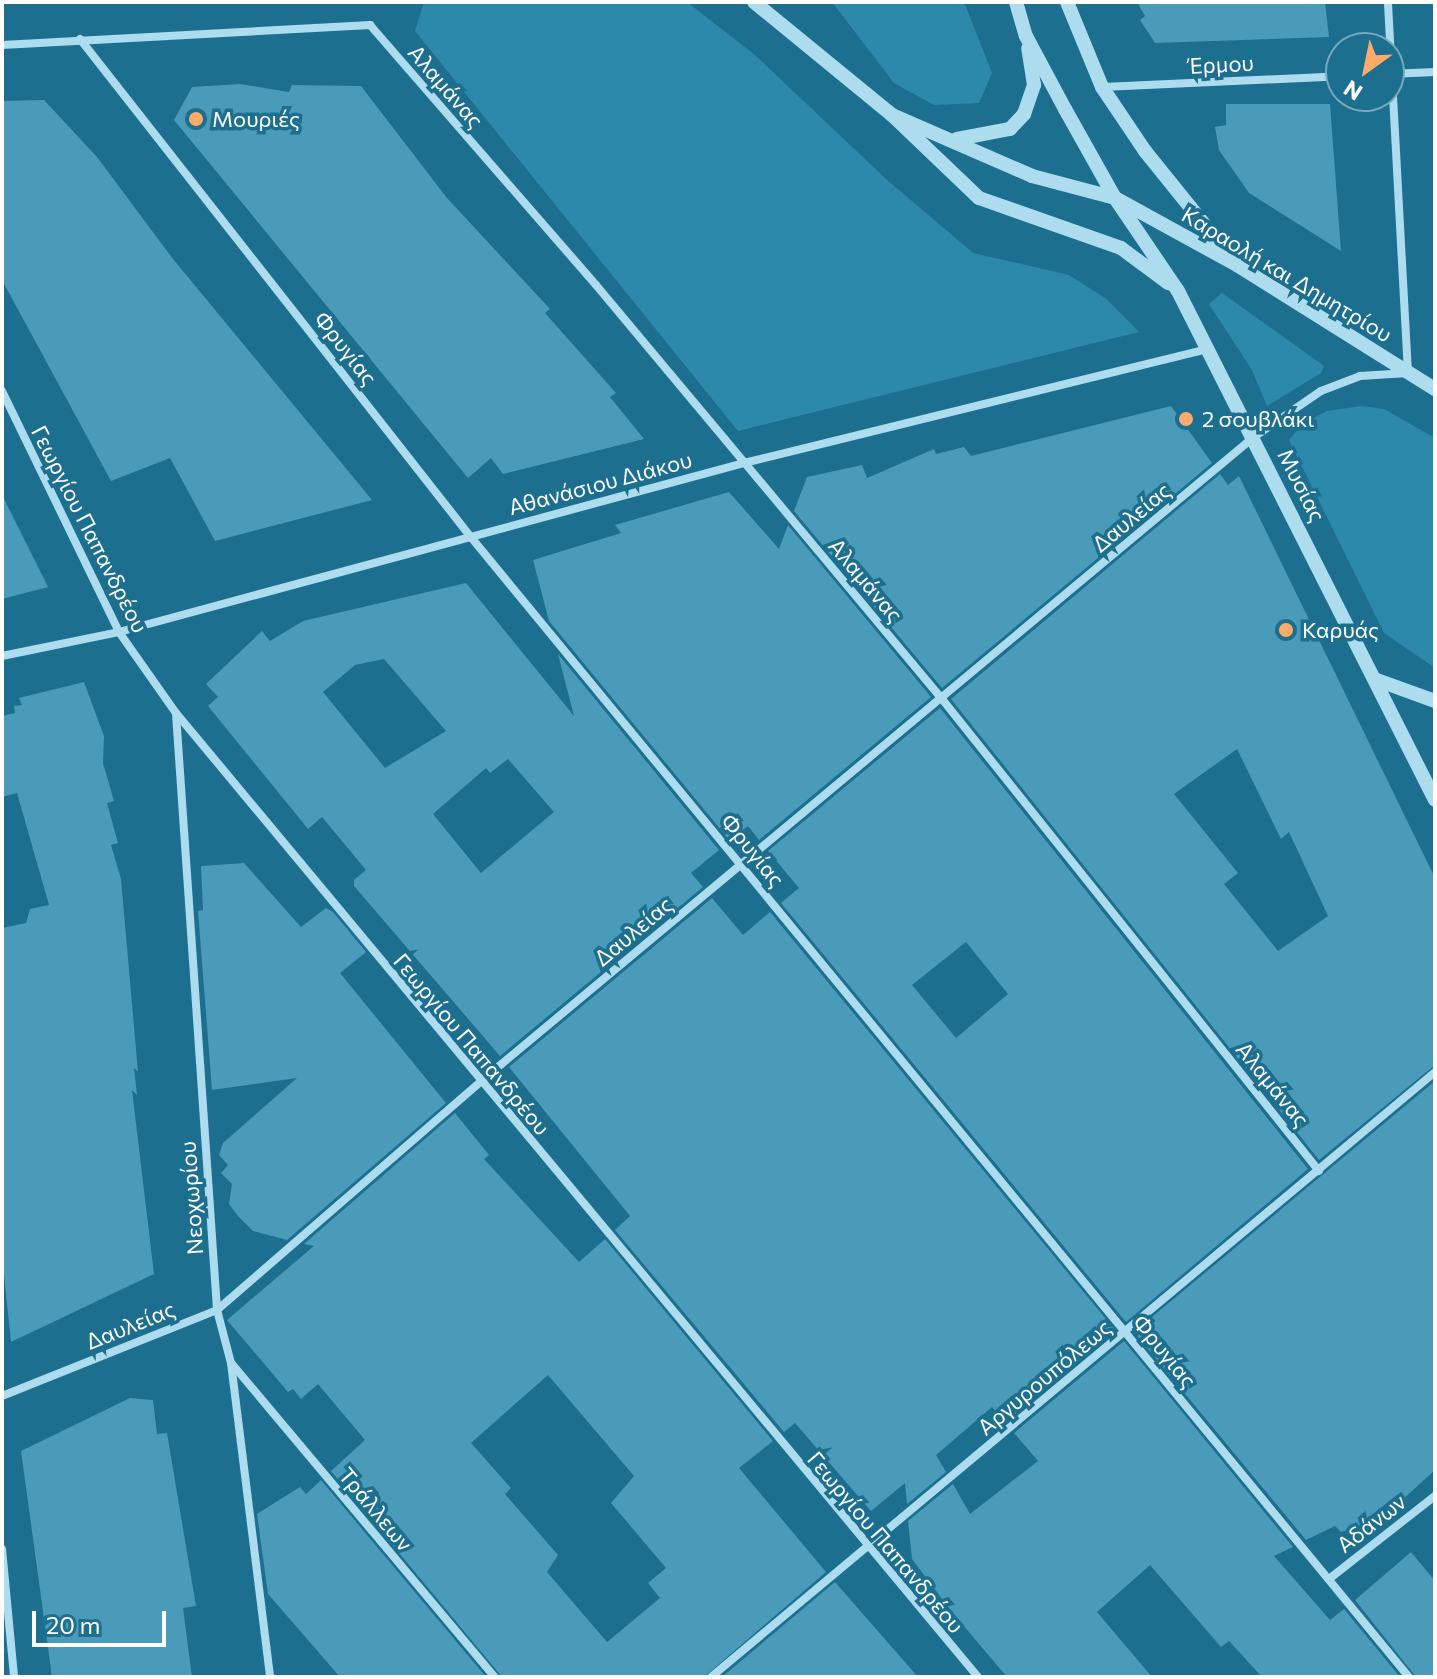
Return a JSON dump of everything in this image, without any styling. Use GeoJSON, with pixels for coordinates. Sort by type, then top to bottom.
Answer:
{"type":"FeatureCollection","features":[{"type":"Feature","properties":{"kind":"street"},"geometry":{"type":"LineString","coordinates":[[754,2],[892,115],[979,198],[1121,248],[1178,291]]}},
{"type":"Feature","properties":{"kind":"street"},"geometry":{"type":"LineString","coordinates":[[956,139],[1010,129],[1024,114],[1034,85],[1026,36],[1016,2]]}},
{"type":"Feature","properties":{"kind":"street"},"geometry":{"type":"LineString","coordinates":[[1067,2],[1102,87],[1145,151],[1237,265]]}},
{"type":"Feature","properties":{"kind":"street"},"geometry":{"type":"LineString","coordinates":[[1388,2],[1389,32]]}},
{"type":"Feature","properties":{"kind":"street","name":"Αλαμάνας"},"geometry":{"type":"LineString","coordinates":[[80,39],[370,25],[942,699],[1319,1171]]}},
{"type":"Feature","properties":{"kind":"street","name":"Μυσίας"},"geometry":{"type":"LineString","coordinates":[[1026,36],[1115,198],[1178,291],[1435,800]]}},
{"type":"Feature","properties":{"kind":"street"},"geometry":{"type":"LineString","coordinates":[[2,45],[80,39]]}},
{"type":"Feature","properties":{"kind":"street","name":"Φρυγίας"},"geometry":{"type":"LineString","coordinates":[[80,39],[470,536],[1409,1677]]}},
{"type":"Feature","properties":{"kind":"street"},"geometry":{"type":"LineString","coordinates":[[1405,73],[1435,72]]}},
{"type":"Feature","properties":{"kind":"street","name":"Έρμου"},"geometry":{"type":"LineString","coordinates":[[1102,87],[1325,77]]}},
{"type":"Feature","properties":{"kind":"street"},"geometry":{"type":"LineString","coordinates":[[1392,112],[1408,373]]}},
{"type":"Feature","properties":{"kind":"street","name":"Καραολή και Δημητρίου"},"geometry":{"type":"LineString","coordinates":[[892,115],[956,139],[1032,176],[1115,198],[1237,265],[1435,389]]}},
{"type":"Feature","properties":{"kind":"street","name":"Αθανάσιου Διάκου"},"geometry":{"type":"LineString","coordinates":[[2,656],[119,632],[744,463],[1208,349]]}},
{"type":"Feature","properties":{"kind":"street","name":"Δαυλείας"},"geometry":{"type":"LineString","coordinates":[[2,1396],[217,1310],[480,1082],[1254,437],[1321,391],[1360,376],[1408,373]]}},
{"type":"Feature","properties":{"kind":"street","name":"Γεωργίου Παπανδρέου"},"geometry":{"type":"LineString","coordinates":[[2,391],[119,632],[176,713],[867,1550],[978,1677]]}},
{"type":"Feature","properties":{"kind":"street"},"geometry":{"type":"LineString","coordinates":[[1377,680],[1435,701]]}},
{"type":"Feature","properties":{"kind":"street","name":"Νεοχωρίου"},"geometry":{"type":"LineString","coordinates":[[176,713],[217,1310],[231,1363],[270,1677]]}},
{"type":"Feature","properties":{"kind":"street","name":"Αργυρουπόλεως"},"geometry":{"type":"LineString","coordinates":[[711,1677],[867,1550],[1435,1072]]}},
{"type":"Feature","properties":{"kind":"street","name":"Τράλλεων"},"geometry":{"type":"LineString","coordinates":[[231,1363],[495,1677]]}},
{"type":"Feature","properties":{"kind":"street","name":"Αδάνων"},"geometry":{"type":"LineString","coordinates":[[1329,1579],[1435,1496]]}},
{"type":"Feature","properties":{"kind":"street"},"geometry":{"type":"LineString","coordinates":[[2,1549],[14,1677]]}},
{"type":"Feature","properties":{"kind":"shaded area"},"geometry":{"type":"Polygon","coordinates":[[[424,2],[687,2],[755,55],[886,179],[973,253],[1069,275],[1105,298],[1139,332],[738,431],[415,31],[424,2]]]}},
{"type":"Feature","properties":{"kind":"shaded area"},"geometry":{"type":"Polygon","coordinates":[[[832,2],[964,2],[992,73],[979,103],[934,105],[894,83],[832,2]]]}},
{"type":"Feature","properties":{"kind":"shaded area"},"geometry":{"type":"Polygon","coordinates":[[[1222,293],[1324,366],[1321,373],[1267,406],[1252,370],[1209,304],[1222,293]]]}},
{"type":"Feature","properties":{"kind":"shaded area"},"geometry":{"type":"Polygon","coordinates":[[[1362,406],[1384,409],[1435,438],[1435,668],[1384,633],[1289,440],[1303,423],[1327,411],[1362,406]]]}},
{"type":"Feature","properties":{"kind":"building"},"geometry":{"type":"Polygon","coordinates":[[[1137,2],[1325,2],[1328,32],[1325,32],[1325,37],[1155,43],[1140,20],[1145,16],[1137,2]]]}},
{"type":"Feature","properties":{"kind":"building"},"geometry":{"type":"Polygon","coordinates":[[[240,84],[289,92],[292,85],[361,86],[447,198],[550,309],[545,313],[616,393],[610,397],[644,439],[503,474],[491,458],[468,478],[174,120],[192,87],[240,84]]]}},
{"type":"Feature","properties":{"kind":"building"},"geometry":{"type":"Polygon","coordinates":[[[44,100],[97,157],[173,259],[372,500],[215,541],[170,458],[111,481],[2,280],[2,101],[44,100]]]}},
{"type":"Feature","properties":{"kind":"building"},"geometry":{"type":"Polygon","coordinates":[[[1226,104],[1325,104],[1325,112],[1331,112],[1341,251],[1249,193],[1219,150],[1215,127],[1226,125],[1226,104]]]}},
{"type":"Feature","properties":{"kind":"building"},"geometry":{"type":"Polygon","coordinates":[[[1171,406],[1212,463],[942,688],[794,511],[807,477],[862,465],[867,478],[934,449],[936,454],[964,447],[971,456],[1171,406]]]}},
{"type":"Feature","properties":{"kind":"building"},"geometry":{"type":"Polygon","coordinates":[[[1220,474],[1228,485],[1239,476],[1435,878],[1435,1065],[1319,1160],[951,699],[1220,474]],[[1237,749],[1174,794],[1238,873],[1224,884],[1278,951],[1328,916],[1289,832],[1281,839],[1237,749]]]}},
{"type":"Feature","properties":{"kind":"building"},"geometry":{"type":"Polygon","coordinates":[[[729,492],[779,549],[788,525],[931,697],[759,840],[748,826],[730,841],[549,621],[533,560],[621,533],[615,525],[729,492]]]}},
{"type":"Feature","properties":{"kind":"building"},"geometry":{"type":"Polygon","coordinates":[[[2,495],[48,587],[2,599],[2,495]]]}},
{"type":"Feature","properties":{"kind":"building"},"geometry":{"type":"Polygon","coordinates":[[[466,583],[574,716],[558,654],[719,850],[691,873],[703,887],[500,1056],[354,886],[354,880],[366,870],[322,817],[308,829],[208,706],[218,697],[206,684],[262,631],[270,641],[303,621],[466,583]],[[384,659],[355,665],[323,692],[385,768],[446,731],[384,659]],[[508,759],[490,773],[486,768],[433,814],[481,873],[554,812],[508,759]]]}},
{"type":"Feature","properties":{"kind":"building"},"geometry":{"type":"Polygon","coordinates":[[[84,682],[104,736],[103,763],[114,801],[107,803],[118,843],[111,845],[121,879],[138,1072],[134,1068],[137,1095],[132,1090],[154,1274],[11,1342],[2,1255],[2,928],[26,923],[30,909],[49,905],[17,793],[2,797],[2,716],[15,713],[14,706],[22,705],[19,698],[84,682]]]}},
{"type":"Feature","properties":{"kind":"building"},"geometry":{"type":"Polygon","coordinates":[[[940,708],[1308,1169],[1126,1322],[781,903],[799,888],[768,851],[940,708]],[[966,942],[912,985],[956,1038],[1008,994],[966,942]]]}},
{"type":"Feature","properties":{"kind":"building"},"geometry":{"type":"Polygon","coordinates":[[[244,863],[301,927],[326,908],[333,912],[366,952],[340,973],[446,1103],[287,1240],[253,1231],[238,1216],[229,1204],[232,1184],[221,1173],[228,1165],[219,1155],[223,1143],[297,1078],[212,1090],[198,911],[203,910],[201,866],[244,863]]]}},
{"type":"Feature","properties":{"kind":"building"},"geometry":{"type":"Polygon","coordinates":[[[712,898],[743,935],[770,912],[1115,1330],[1005,1422],[992,1407],[936,1455],[946,1472],[907,1504],[905,1483],[871,1511],[795,1423],[784,1432],[615,1230],[630,1216],[509,1067],[712,898]]]}},
{"type":"Feature","properties":{"kind":"building"},"geometry":{"type":"Polygon","coordinates":[[[1435,1081],[1435,1470],[1379,1521],[1341,1532],[1335,1526],[1306,1540],[1134,1332],[1435,1081]]]}},
{"type":"Feature","properties":{"kind":"building"},"geometry":{"type":"Polygon","coordinates":[[[455,1113],[489,1155],[484,1159],[579,1262],[605,1239],[773,1441],[739,1468],[826,1572],[704,1677],[502,1677],[331,1471],[365,1440],[318,1384],[301,1399],[293,1389],[288,1392],[227,1320],[314,1246],[304,1244],[455,1113]],[[548,1375],[471,1443],[511,1488],[505,1494],[558,1555],[547,1572],[607,1642],[660,1598],[648,1583],[666,1568],[611,1503],[634,1476],[548,1375]]]}},
{"type":"Feature","properties":{"kind":"building"},"geometry":{"type":"Polygon","coordinates":[[[1124,1341],[1293,1547],[1274,1556],[1330,1620],[1344,1609],[1400,1677],[1262,1677],[1229,1641],[1221,1647],[1150,1565],[1097,1612],[1152,1677],[1007,1677],[952,1612],[912,1559],[908,1521],[953,1484],[970,1514],[1038,1461],[1014,1433],[1124,1341]]]}},
{"type":"Feature","properties":{"kind":"building"},"geometry":{"type":"Polygon","coordinates":[[[130,1398],[153,1400],[157,1434],[167,1433],[196,1606],[183,1608],[192,1677],[52,1677],[21,1451],[130,1398]]]}},
{"type":"Feature","properties":{"kind":"building"},"geometry":{"type":"Polygon","coordinates":[[[321,1480],[486,1677],[340,1677],[268,1594],[257,1514],[300,1487],[306,1494],[321,1480]]]}},
{"type":"Feature","properties":{"kind":"building"},"geometry":{"type":"Polygon","coordinates":[[[1411,1552],[1435,1581],[1435,1677],[1416,1677],[1355,1600],[1411,1552]]]}},
{"type":"Feature","properties":{"kind":"building"},"geometry":{"type":"Polygon","coordinates":[[[835,1582],[918,1677],[722,1677],[835,1582]]]}},
{"type":"Feature","properties":{"kind":"place","name":"Μουριές"},"geometry":{"type":"Point","coordinates":[196,119]}},
{"type":"Feature","properties":{"kind":"place","name":"2 σουβλάκι"},"geometry":{"type":"Point","coordinates":[1186,419]}},
{"type":"Feature","properties":{"kind":"place","name":"Καρυάς"},"geometry":{"type":"Point","coordinates":[1286,630]}}]}
